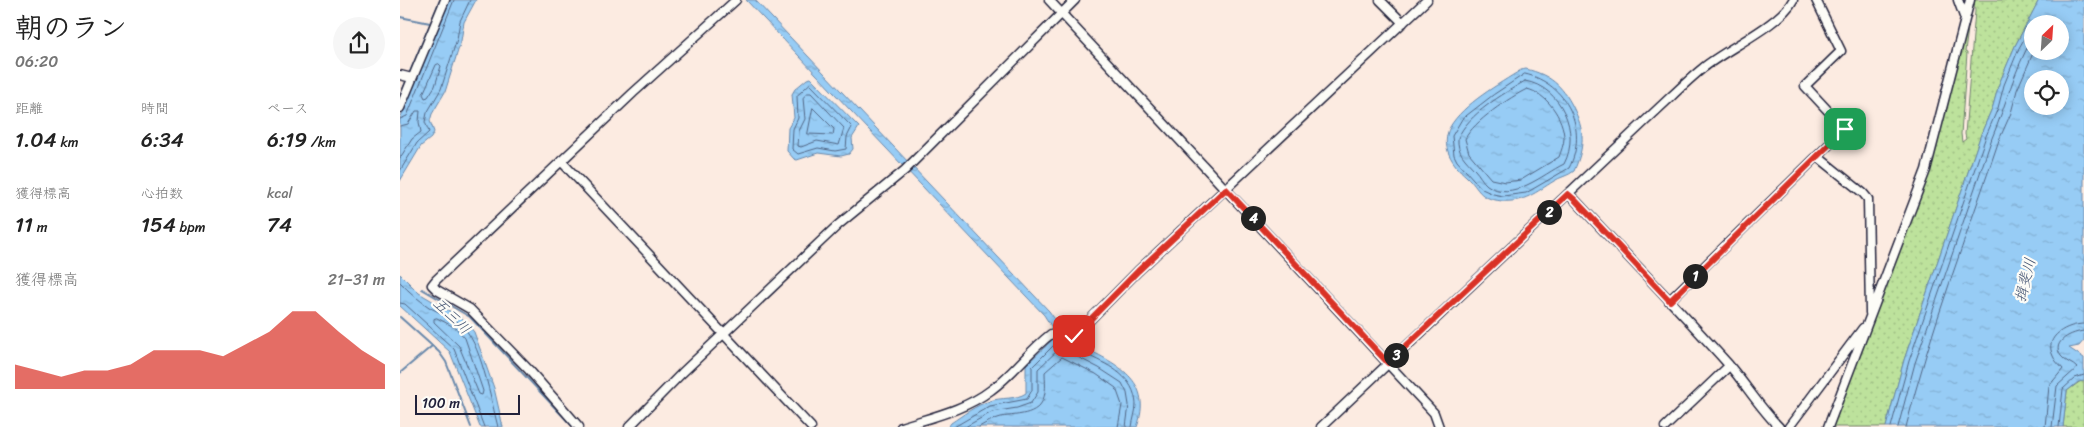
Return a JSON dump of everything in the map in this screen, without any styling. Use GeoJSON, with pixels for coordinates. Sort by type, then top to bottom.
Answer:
{"type":"FeatureCollection","features":[{"type":"Feature","properties":{"kind":"street"},"geometry":{"type":"LineString","coordinates":[[400,108],[445,0]]}},
{"type":"Feature","properties":{"kind":"street"},"geometry":{"type":"LineString","coordinates":[[579,427],[529,370],[470,309],[437,290],[432,285],[561,161],[736,0]]}},
{"type":"Feature","properties":{"kind":"street"},"geometry":{"type":"LineString","coordinates":[[1050,0],[1434,413],[1439,427]]}},
{"type":"Feature","properties":{"kind":"street"},"geometry":{"type":"LineString","coordinates":[[629,427],[682,373],[838,226],[905,170],[1075,0]]}},
{"type":"Feature","properties":{"kind":"street"},"geometry":{"type":"LineString","coordinates":[[1380,0],[1403,23]]}},
{"type":"Feature","properties":{"kind":"street"},"geometry":{"type":"LineString","coordinates":[[901,427],[976,401],[993,389],[1051,334],[1060,332],[1074,336],[1138,271],[1428,0]]}},
{"type":"Feature","properties":{"kind":"street"},"geometry":{"type":"LineString","coordinates":[[1321,427],[1703,67],[1777,18],[1790,6],[1792,0]]}},
{"type":"Feature","properties":{"kind":"street"},"geometry":{"type":"LineString","coordinates":[[1670,301],[1845,129],[1805,86],[1841,51],[1816,0]]}},
{"type":"Feature","properties":{"kind":"street"},"geometry":{"type":"LineString","coordinates":[[1958,0],[1965,20]]}},
{"type":"Feature","properties":{"kind":"street"},"geometry":{"type":"LineString","coordinates":[[1828,427],[1926,170],[1970,0]]}},
{"type":"Feature","properties":{"kind":"street"},"geometry":{"type":"LineString","coordinates":[[400,76],[412,78]]}},
{"type":"Feature","properties":{"kind":"street"},"geometry":{"type":"LineString","coordinates":[[1789,427],[1869,319],[1868,199],[1864,193],[1817,156]]}},
{"type":"Feature","properties":{"kind":"street"},"geometry":{"type":"LineString","coordinates":[[561,161],[810,427]]}},
{"type":"Feature","properties":{"kind":"street"},"geometry":{"type":"LineString","coordinates":[[1568,194],[1729,366],[1779,427]]}},
{"type":"Feature","properties":{"kind":"street"},"geometry":{"type":"LineString","coordinates":[[1666,427],[1729,366]]}},
{"type":"Feature","properties":{"kind":"green space"},"geometry":{"type":"Polygon","coordinates":[[[1974,0],[2039,0],[2031,15],[2024,15],[2024,29],[1999,84],[1993,106],[1981,134],[1904,360],[1886,427],[1831,427],[1928,171],[1970,13],[1965,52],[1967,53],[1961,134],[1962,142],[1966,139],[1975,11],[1974,0]]]}},
{"type":"Feature","properties":{"kind":"green space"},"geometry":{"type":"Polygon","coordinates":[[[2082,380],[2084,381],[2084,427],[2063,427],[2067,391],[2082,380]]]}},
{"type":"Feature","properties":{"kind":"water"},"geometry":{"type":"Polygon","coordinates":[[[450,0],[476,0],[464,22],[461,41],[445,92],[432,114],[430,121],[434,132],[431,138],[421,146],[400,181],[400,119],[450,0]]]}},
{"type":"Feature","properties":{"kind":"water"},"geometry":{"type":"Polygon","coordinates":[[[746,0],[755,0],[1049,311],[1057,322],[1059,336],[1111,362],[1131,378],[1137,387],[1141,399],[1141,412],[1137,427],[948,427],[951,423],[985,403],[1018,397],[1026,393],[1026,365],[1053,339],[1051,326],[1044,315],[746,0]]]}},
{"type":"Feature","properties":{"kind":"water","name":"揖斐川"},"geometry":{"type":"Polygon","coordinates":[[[2039,0],[2084,0],[2084,340],[2079,346],[2069,348],[2084,358],[2084,381],[2078,382],[2067,391],[2063,427],[1886,427],[1904,360],[1999,84],[2024,29],[2024,60],[2069,60],[2069,15],[2031,15],[2039,0]]]}},
{"type":"Feature","properties":{"kind":"water"},"geometry":{"type":"Polygon","coordinates":[[[1526,69],[1549,78],[1560,87],[1569,99],[1580,124],[1582,146],[1574,171],[1530,196],[1510,201],[1494,200],[1480,193],[1456,166],[1447,148],[1447,134],[1463,110],[1482,95],[1521,70],[1526,69]]]}},
{"type":"Feature","properties":{"kind":"water"},"geometry":{"type":"Polygon","coordinates":[[[811,78],[859,127],[852,138],[853,149],[849,154],[841,156],[818,153],[797,160],[787,151],[788,128],[794,118],[792,94],[795,89],[811,78]]]}},
{"type":"Feature","properties":{"kind":"water","name":"五三川"},"geometry":{"type":"Polygon","coordinates":[[[400,274],[419,293],[463,319],[474,332],[494,388],[503,427],[480,427],[450,352],[400,306],[400,274]]]}},
{"type":"Feature","properties":{"kind":"waterway"},"geometry":{"type":"LineString","coordinates":[[410,72],[440,0]]}},
{"type":"Feature","properties":{"kind":"waterway"},"geometry":{"type":"LineString","coordinates":[[400,17],[430,23]]}},
{"type":"Feature","properties":{"kind":"waterway"},"geometry":{"type":"LineString","coordinates":[[400,96],[406,82]]}},
{"type":"Feature","properties":{"kind":"waterway","name":"五三川"},"geometry":{"type":"LineString","coordinates":[[422,289],[470,317],[573,427]]}},
{"type":"Feature","properties":{"kind":"waterway"},"geometry":{"type":"LineString","coordinates":[[400,317],[439,352],[446,362],[471,427]]}},
{"type":"Feature","properties":{"kind":"waterway"},"geometry":{"type":"LineString","coordinates":[[400,373],[432,346]]}},
{"type":"Feature","properties":{"kind":"route"},"geometry":{"type":"LineString","coordinates":[[1074,336],[1138,271],[1226,189],[1388,363],[1568,194],[1670,301],[1845,129]]}}]}
